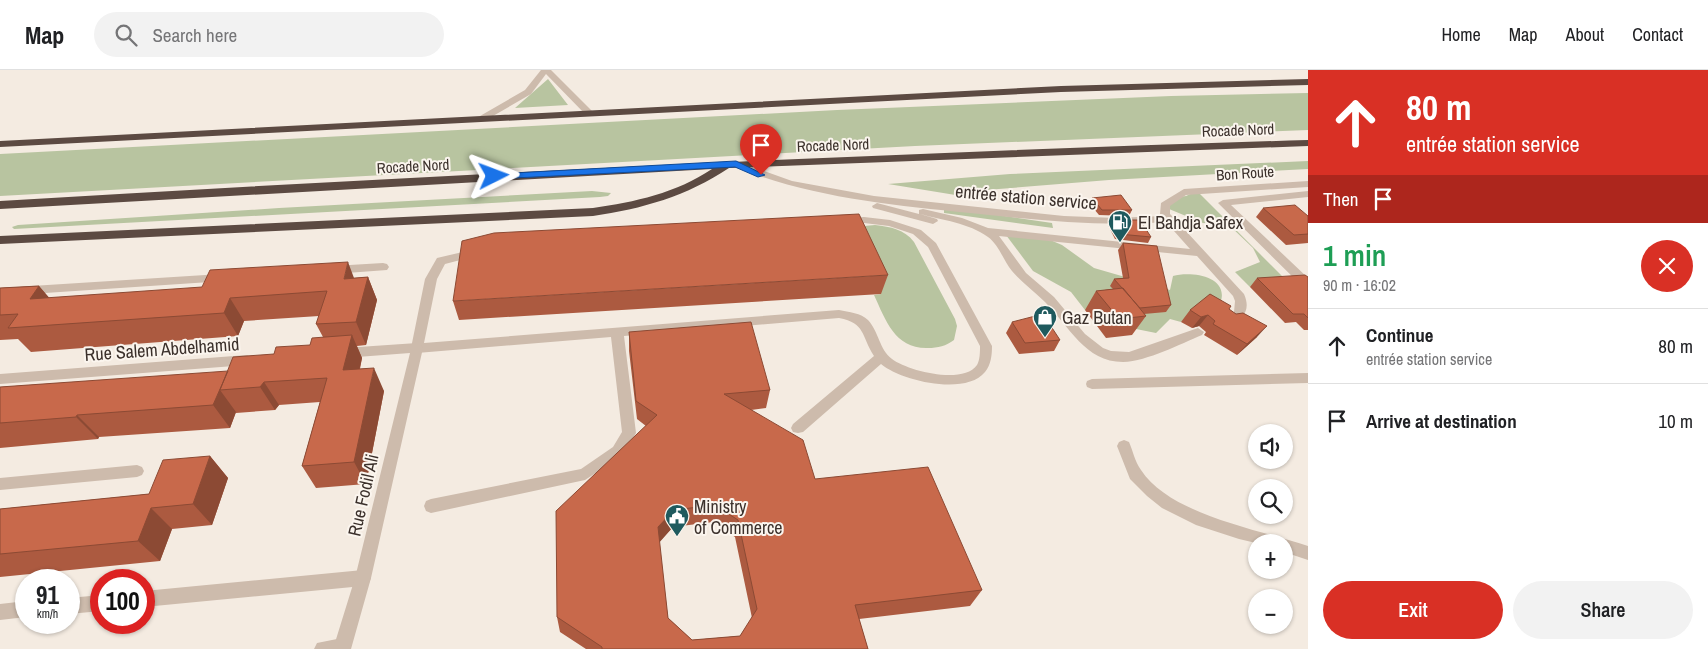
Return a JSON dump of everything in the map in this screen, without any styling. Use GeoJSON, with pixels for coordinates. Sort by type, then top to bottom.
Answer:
{"type":"FeatureCollection","features":[{"type":"Feature","properties":{"kind":"highway"},"geometry":{"type":"LineString","coordinates":[[0,144],[1061,89],[1308,82]]}},
{"type":"Feature","properties":{"kind":"highway","name":"Rocade Nord"},"geometry":{"type":"LineString","coordinates":[[0,205],[236,190],[732,164],[1308,143]]}},
{"type":"Feature","properties":{"kind":"highway"},"geometry":{"type":"LineString","coordinates":[[0,240],[593,212],[618,209],[664,197],[700,182],[732,164]]}},
{"type":"Feature","properties":{"kind":"highway"},"geometry":{"type":"LineString","coordinates":[[0,234],[30,238]]}},
{"type":"Feature","properties":{"kind":"street"},"geometry":{"type":"LineString","coordinates":[[483,118],[528,92],[545,70],[589,113]]}},
{"type":"Feature","properties":{"kind":"street","name":"entrée station service"},"geometry":{"type":"LineString","coordinates":[[732,164],[775,180],[880,200],[1090,222],[1140,222],[1169,219]]}},
{"type":"Feature","properties":{"kind":"street","name":"Bon Route"},"geometry":{"type":"LineString","coordinates":[[1169,219],[1165,214],[1165,205],[1184,192],[1308,184]]}},
{"type":"Feature","properties":{"kind":"street"},"geometry":{"type":"LineString","coordinates":[[810,188],[972,233],[994,246],[1011,262]]}},
{"type":"Feature","properties":{"kind":"street"},"geometry":{"type":"LineString","coordinates":[[1308,194],[1223,203],[1308,285]]}},
{"type":"Feature","properties":{"kind":"street","name":"entrée station service"},"geometry":{"type":"LineString","coordinates":[[880,200],[945,217],[984,230],[997,240],[1018,272],[1049,300],[1085,342],[1106,354],[1129,357],[1198,332]]}},
{"type":"Feature","properties":{"kind":"street"},"geometry":{"type":"LineString","coordinates":[[1169,219],[1238,294],[1241,301],[1240,314],[1228,320]]}},
{"type":"Feature","properties":{"kind":"street","name":"Rue Fodil Ali"},"geometry":{"type":"LineString","coordinates":[[342,648],[363,578],[417,348],[431,279],[441,261],[462,254],[518,242],[864,220],[890,223],[917,232],[932,245],[986,346],[986,360],[980,372],[965,378],[943,380],[920,376],[900,369],[881,357]]}},
{"type":"Feature","properties":{"kind":"street"},"geometry":{"type":"LineString","coordinates":[[984,230],[1200,253]]}},
{"type":"Feature","properties":{"kind":"street"},"geometry":{"type":"LineString","coordinates":[[324,271],[383,267]]}},
{"type":"Feature","properties":{"kind":"street"},"geometry":{"type":"LineString","coordinates":[[0,292],[236,277]]}},
{"type":"Feature","properties":{"kind":"street"},"geometry":{"type":"LineString","coordinates":[[328,354],[847,315],[855,316],[865,324],[881,357],[798,428]]}},
{"type":"Feature","properties":{"kind":"street"},"geometry":{"type":"LineString","coordinates":[[431,506],[585,474],[618,451],[629,432],[617,332]]}},
{"type":"Feature","properties":{"kind":"street","name":"Rue Salem Abdelhamid"},"geometry":{"type":"LineString","coordinates":[[0,379],[258,360]]}},
{"type":"Feature","properties":{"kind":"street"},"geometry":{"type":"LineString","coordinates":[[1092,384],[1308,378]]}},
{"type":"Feature","properties":{"kind":"street"},"geometry":{"type":"LineString","coordinates":[[1124,446],[1136,476],[1158,498],[1188,516],[1249,534]]}},
{"type":"Feature","properties":{"kind":"street"},"geometry":{"type":"LineString","coordinates":[[0,484],[137,470]]}},
{"type":"Feature","properties":{"kind":"street"},"geometry":{"type":"LineString","coordinates":[[1293,548],[1308,553]]}},
{"type":"Feature","properties":{"kind":"street"},"geometry":{"type":"LineString","coordinates":[[155,598],[363,578]]}},
{"type":"Feature","properties":{"kind":"street"},"geometry":{"type":"LineString","coordinates":[[0,612],[15,611]]}},
{"type":"Feature","properties":{"kind":"street"},"geometry":{"type":"LineString","coordinates":[[323,649],[342,648]]}},
{"type":"Feature","properties":{"kind":"green space"},"geometry":{"type":"Polygon","coordinates":[[[548,79],[568,105],[515,108],[548,79]]]}},
{"type":"Feature","properties":{"kind":"green space"},"geometry":{"type":"Polygon","coordinates":[[[1308,93],[1308,130],[915,146],[0,196],[0,154],[837,110],[1171,96],[1308,93]]]}},
{"type":"Feature","properties":{"kind":"green space"},"geometry":{"type":"Polygon","coordinates":[[[1308,161],[1308,169],[1109,180],[986,190],[980,199],[888,184],[1010,174],[1308,161]]]}},
{"type":"Feature","properties":{"kind":"green space"},"geometry":{"type":"Polygon","coordinates":[[[592,191],[611,193],[608,196],[600,197],[14,229],[12,227],[18,225],[279,208],[592,191]]]}},
{"type":"Feature","properties":{"kind":"green space"},"geometry":{"type":"Polygon","coordinates":[[[1197,191],[1290,284],[1250,287],[1235,272],[1260,262],[1253,248],[1230,226],[1203,223],[1169,209],[1171,198],[1186,196],[1197,191]]]}},
{"type":"Feature","properties":{"kind":"green space"},"geometry":{"type":"Polygon","coordinates":[[[944,207],[1052,223],[1053,228],[944,213],[944,207]]]}},
{"type":"Feature","properties":{"kind":"green space"},"geometry":{"type":"Polygon","coordinates":[[[875,225],[901,231],[914,242],[955,319],[957,326],[954,340],[935,348],[917,347],[907,344],[893,332],[874,295],[881,294],[853,227],[875,225]]]}},
{"type":"Feature","properties":{"kind":"green space"},"geometry":{"type":"Polygon","coordinates":[[[1006,235],[1043,237],[1062,245],[1094,268],[1170,290],[1173,276],[1199,275],[1215,282],[1220,287],[1222,295],[1220,304],[1202,306],[1181,322],[1170,319],[1156,333],[1126,327],[1085,310],[1071,292],[1033,271],[1006,235]]]}},
{"type":"Feature","properties":{"kind":"building"},"geometry":{"type":"Polygon","coordinates":[[[1121,195],[1132,210],[1102,210],[1092,198],[1121,195]]]}},
{"type":"Feature","properties":{"kind":"building"},"geometry":{"type":"Polygon","coordinates":[[[1295,205],[1308,216],[1308,234],[1294,235],[1263,208],[1295,205]]]}},
{"type":"Feature","properties":{"kind":"building"},"geometry":{"type":"Polygon","coordinates":[[[859,214],[888,275],[453,301],[462,241],[494,233],[859,214]]]}},
{"type":"Feature","properties":{"kind":"building"},"geometry":{"type":"Polygon","coordinates":[[[1111,220],[1140,220],[1151,237],[1119,234],[1111,220]]]}},
{"type":"Feature","properties":{"kind":"building"},"geometry":{"type":"Polygon","coordinates":[[[1123,243],[1157,246],[1171,305],[1140,308],[1114,279],[1129,278],[1123,243]]]}},
{"type":"Feature","properties":{"kind":"building"},"geometry":{"type":"Polygon","coordinates":[[[348,262],[344,279],[368,277],[356,322],[316,324],[327,291],[230,298],[224,313],[8,328],[18,314],[0,315],[0,288],[39,286],[30,299],[202,287],[210,270],[348,262]]]}},
{"type":"Feature","properties":{"kind":"building"},"geometry":{"type":"Polygon","coordinates":[[[1305,275],[1308,277],[1308,318],[1304,314],[1293,314],[1257,278],[1305,275]]]}},
{"type":"Feature","properties":{"kind":"building"},"geometry":{"type":"Polygon","coordinates":[[[1123,288],[1146,316],[1119,319],[1096,291],[1123,288]]]}},
{"type":"Feature","properties":{"kind":"building"},"geometry":{"type":"Polygon","coordinates":[[[1210,294],[1231,306],[1229,309],[1236,314],[1243,313],[1267,326],[1247,344],[1213,324],[1215,321],[1208,315],[1201,317],[1190,310],[1210,294]]]}},
{"type":"Feature","properties":{"kind":"building"},"geometry":{"type":"Polygon","coordinates":[[[1043,314],[1060,340],[1025,343],[1012,322],[1043,314]]]}},
{"type":"Feature","properties":{"kind":"building"},"geometry":{"type":"Polygon","coordinates":[[[751,322],[770,390],[724,394],[803,440],[815,479],[928,467],[982,590],[855,605],[868,649],[602,649],[602,647],[557,617],[556,511],[657,415],[636,401],[629,332],[751,322]],[[715,505],[674,510],[658,527],[668,618],[692,640],[740,636],[757,609],[738,520],[715,505]]]}},
{"type":"Feature","properties":{"kind":"building"},"geometry":{"type":"Polygon","coordinates":[[[352,335],[343,370],[374,368],[354,462],[302,466],[327,378],[264,382],[260,387],[220,390],[233,357],[274,354],[276,347],[310,345],[312,338],[352,335]]]}},
{"type":"Feature","properties":{"kind":"building"},"geometry":{"type":"Polygon","coordinates":[[[228,371],[213,405],[0,423],[0,387],[228,371]]]}},
{"type":"Feature","properties":{"kind":"building"},"geometry":{"type":"Polygon","coordinates":[[[210,456],[193,504],[151,508],[138,541],[0,554],[0,509],[149,494],[163,460],[210,456]]]}},
{"type":"Feature","properties":{"kind":"place","name":"El Bahdja Safex"},"geometry":{"type":"Point","coordinates":[1120,243]}},
{"type":"Feature","properties":{"kind":"place","name":"Gaz Butan"},"geometry":{"type":"Point","coordinates":[1045,338]}},
{"type":"Feature","properties":{"kind":"place","name":"Ministry of Commerce"},"geometry":{"type":"Point","coordinates":[677,537]}},
{"type":"Feature","properties":{"kind":"route"},"geometry":{"type":"LineString","coordinates":[[494,176],[736,164],[761,175]]}}]}
